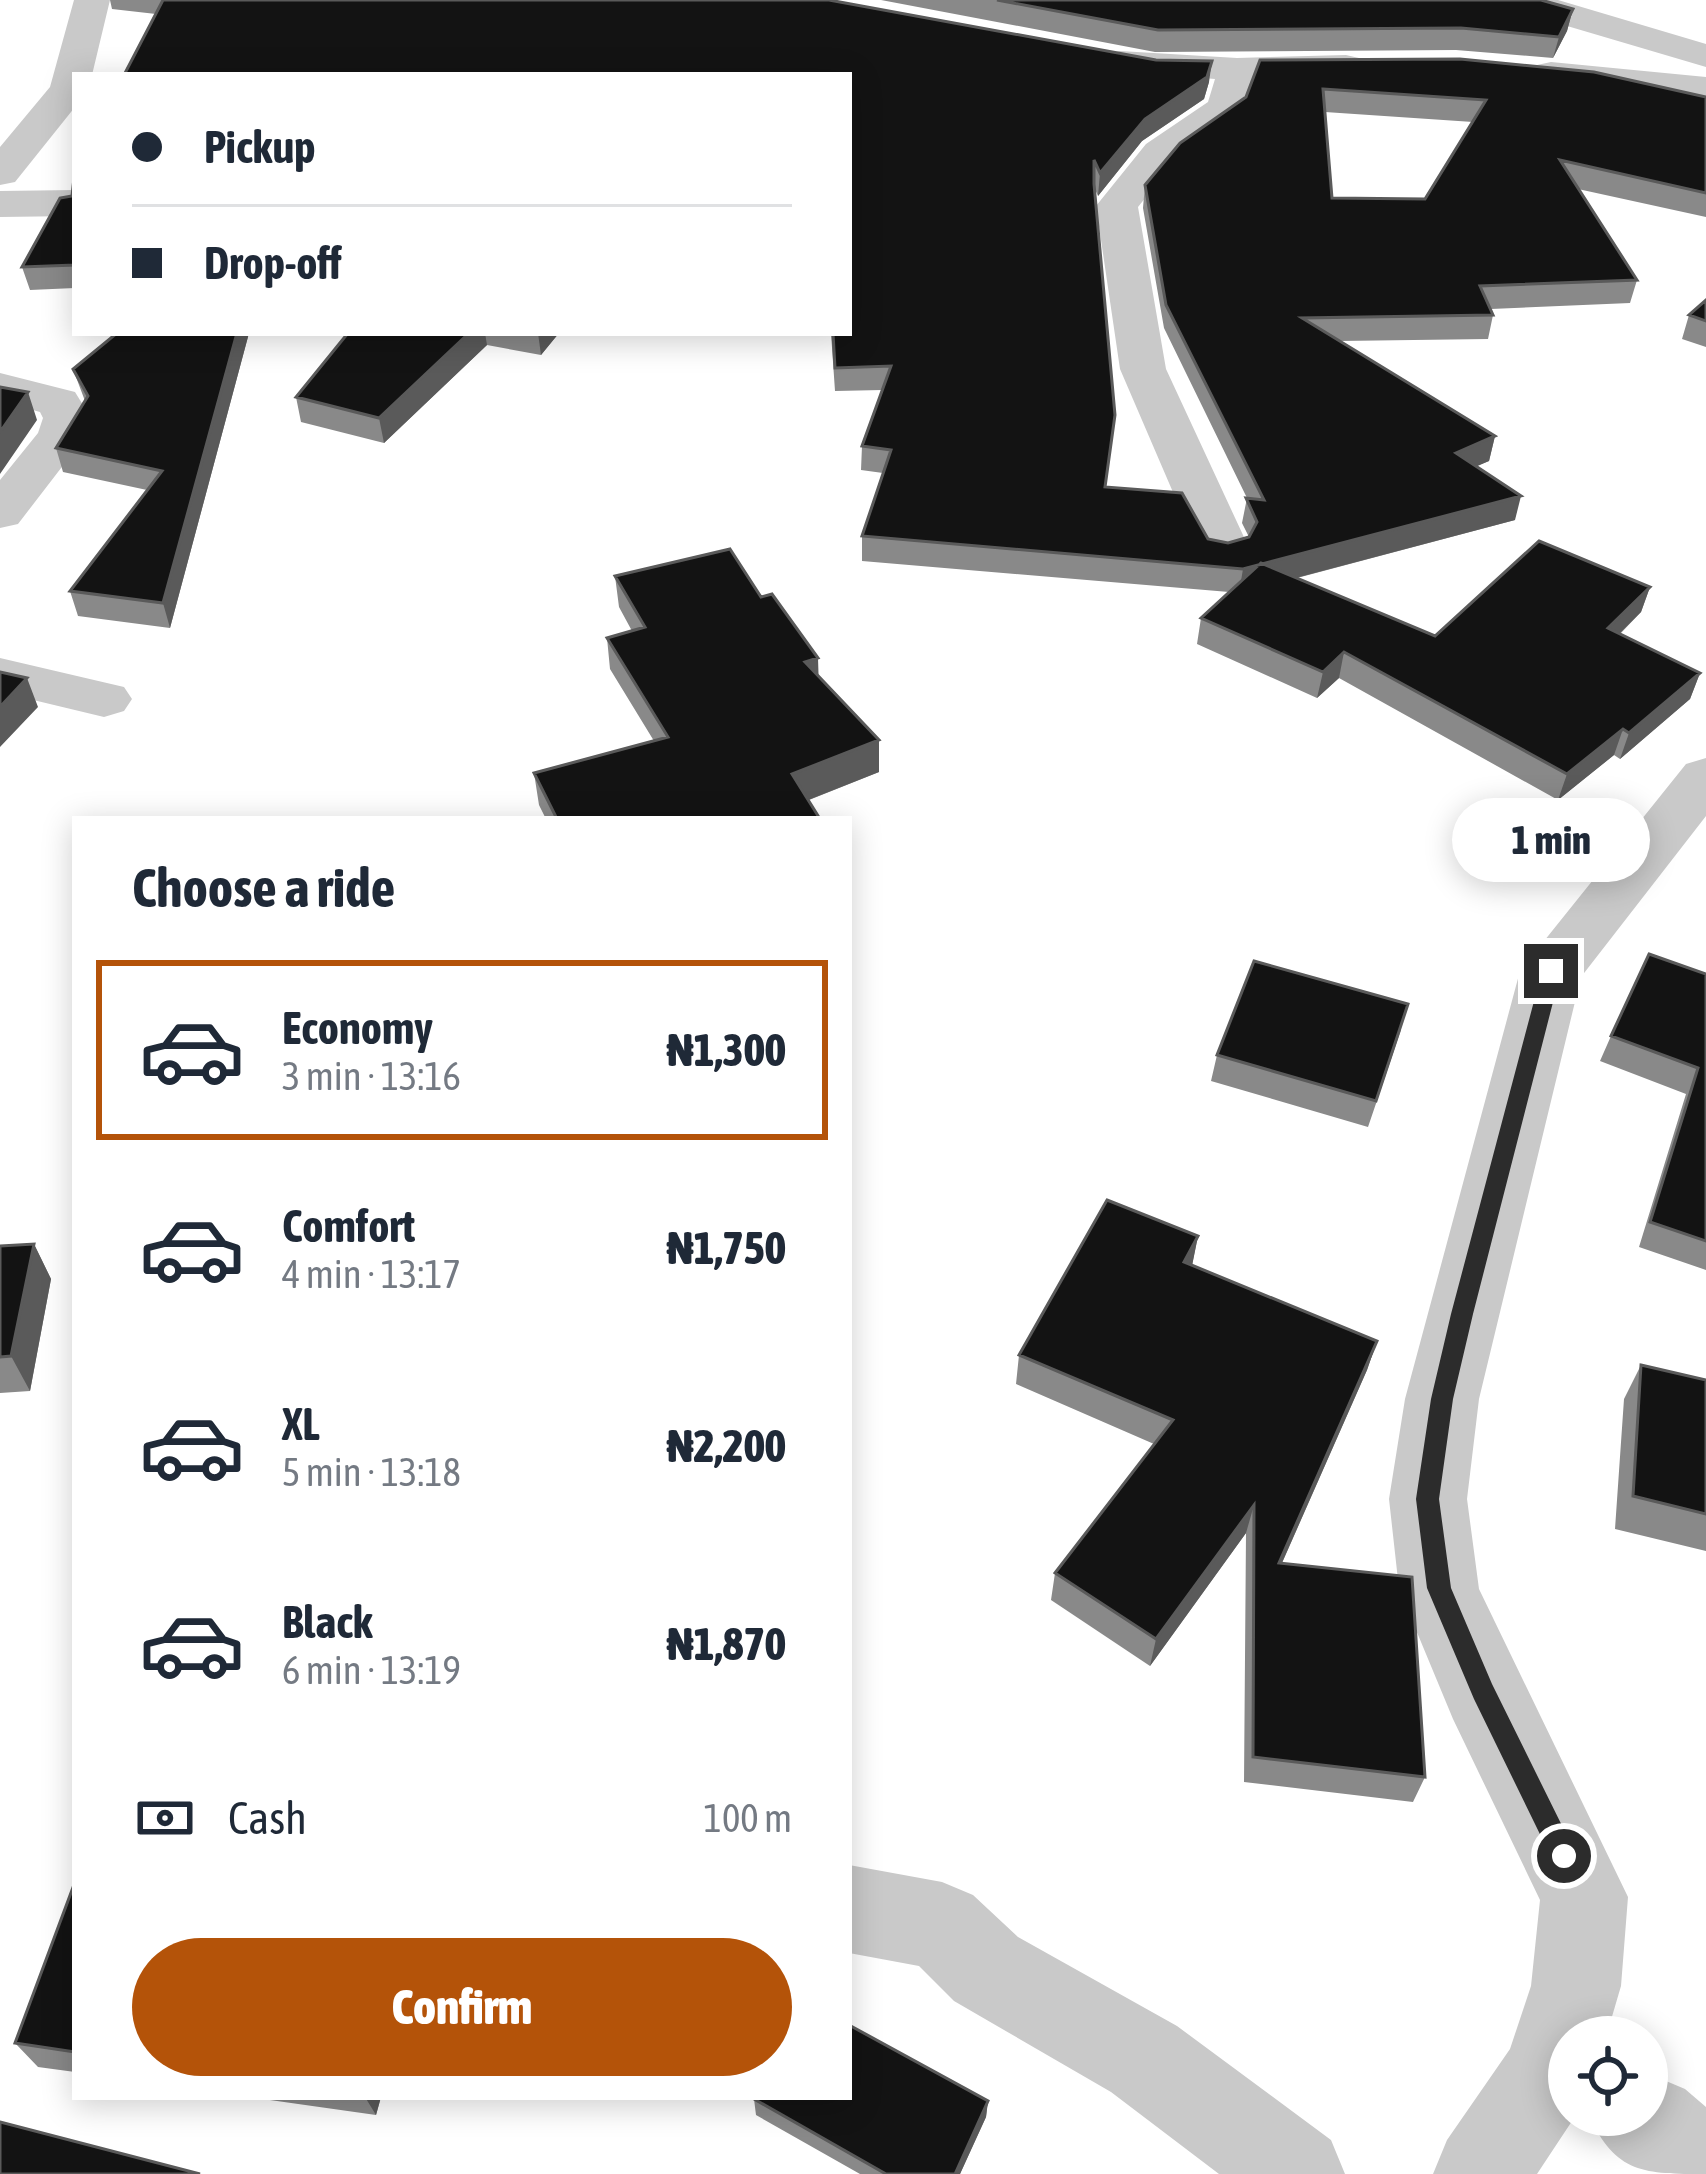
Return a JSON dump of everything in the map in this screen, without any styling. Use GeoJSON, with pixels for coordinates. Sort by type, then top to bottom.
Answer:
{"type":"FeatureCollection","features":[{"type":"Feature","properties":{"kind":"street"},"geometry":{"type":"LineString","coordinates":[[73,72],[92,0]]}},
{"type":"Feature","properties":{"kind":"street"},"geometry":{"type":"LineString","coordinates":[[1519,0],[1706,56]]}},
{"type":"Feature","properties":{"kind":"street"},"geometry":{"type":"LineString","coordinates":[[1617,0],[1706,26]]}},
{"type":"Feature","properties":{"kind":"street"},"geometry":{"type":"LineString","coordinates":[[1078,56],[1155,67],[1380,66]]}},
{"type":"Feature","properties":{"kind":"street"},"geometry":{"type":"LineString","coordinates":[[1223,548],[1143,369],[1117,206],[1160,153],[1226,108],[1237,69]]}},
{"type":"Feature","properties":{"kind":"street"},"geometry":{"type":"LineString","coordinates":[[1522,70],[1706,89]]}},
{"type":"Feature","properties":{"kind":"street"},"geometry":{"type":"LineString","coordinates":[[0,173],[69,88],[72,77]]}},
{"type":"Feature","properties":{"kind":"street"},"geometry":{"type":"LineString","coordinates":[[0,204],[72,203]]}},
{"type":"Feature","properties":{"kind":"street"},"geometry":{"type":"LineString","coordinates":[[0,387],[58,402],[67,418],[62,436],[0,513]]}},
{"type":"Feature","properties":{"kind":"street"},"geometry":{"type":"LineString","coordinates":[[0,674],[104,699]]}},
{"type":"Feature","properties":{"kind":"street"},"geometry":{"type":"LineString","coordinates":[[1571,2016],[1584,1897],[1482,1691],[1439,1588],[1428,1499],[1447,1378],[1551,971],[1706,777]]}},
{"type":"Feature","properties":{"kind":"street"},"geometry":{"type":"LineString","coordinates":[[852,1910],[942,1926],[986,1969],[1144,2059],[1297,2174]]}},
{"type":"Feature","properties":{"kind":"street"},"geometry":{"type":"LineString","coordinates":[[1481,2174],[1548,2092]]}},
{"type":"Feature","properties":{"kind":"street"},"geometry":{"type":"LineString","coordinates":[[1668,2136],[1706,2170]]}},
{"type":"Feature","properties":{"kind":"building"},"geometry":{"type":"Polygon","coordinates":[[[163,0],[829,0],[1156,60],[1212,61],[1207,77],[1145,119],[1100,173],[1094,160],[1094,184],[1115,415],[1105,487],[1182,493],[1208,539],[1228,543],[1249,537],[1257,522],[1246,498],[1264,500],[1166,305],[1145,185],[1180,143],[1246,97],[1260,60],[1460,59],[1594,72],[1706,97],[1706,193],[1560,160],[1637,280],[1480,286],[1493,315],[1302,318],[1495,436],[1456,453],[1521,496],[1243,569],[862,536],[891,450],[862,446],[891,366],[835,368],[833,336],[852,336],[852,72],[126,72],[163,0]],[[1323,89],[1332,198],[1425,199],[1486,100],[1323,89]]]}},
{"type":"Feature","properties":{"kind":"building"},"geometry":{"type":"Polygon","coordinates":[[[997,0],[1541,0],[1573,9],[1559,37],[1461,28],[1158,30],[997,0]]]}},
{"type":"Feature","properties":{"kind":"building"},"geometry":{"type":"Polygon","coordinates":[[[72,196],[72,265],[22,267],[60,198],[72,196]]]}},
{"type":"Feature","properties":{"kind":"building"},"geometry":{"type":"Polygon","coordinates":[[[1706,300],[1706,321],[1689,315],[1706,300]]]}},
{"type":"Feature","properties":{"kind":"building"},"geometry":{"type":"Polygon","coordinates":[[[113,336],[236,336],[163,603],[70,591],[162,471],[56,448],[88,396],[73,369],[113,336]]]}},
{"type":"Feature","properties":{"kind":"building"},"geometry":{"type":"Polygon","coordinates":[[[346,336],[466,336],[379,418],[296,397],[346,336]]]}},
{"type":"Feature","properties":{"kind":"building"},"geometry":{"type":"Polygon","coordinates":[[[0,387],[28,392],[0,432],[0,387]]]}},
{"type":"Feature","properties":{"kind":"building"},"geometry":{"type":"Polygon","coordinates":[[[1539,541],[1650,587],[1608,628],[1700,673],[1629,733],[1623,729],[1567,774],[1344,652],[1323,672],[1201,618],[1261,563],[1435,636],[1539,541]]]}},
{"type":"Feature","properties":{"kind":"building"},"geometry":{"type":"Polygon","coordinates":[[[730,549],[761,597],[772,594],[818,658],[805,662],[879,740],[792,774],[818,816],[556,816],[534,773],[668,737],[607,638],[645,627],[615,576],[730,549]]]}},
{"type":"Feature","properties":{"kind":"building"},"geometry":{"type":"Polygon","coordinates":[[[0,672],[27,678],[0,707],[0,672]]]}},
{"type":"Feature","properties":{"kind":"building"},"geometry":{"type":"Polygon","coordinates":[[[1649,954],[1706,974],[1706,1241],[1650,1222],[1698,1068],[1611,1036],[1649,954]]]}},
{"type":"Feature","properties":{"kind":"building"},"geometry":{"type":"Polygon","coordinates":[[[1254,961],[1408,1004],[1376,1101],[1217,1055],[1254,961]]]}},
{"type":"Feature","properties":{"kind":"building"},"geometry":{"type":"Polygon","coordinates":[[[1107,1200],[1198,1236],[1184,1262],[1377,1341],[1279,1563],[1412,1577],[1425,1777],[1253,1757],[1254,1505],[1156,1639],[1055,1573],[1173,1420],[1019,1355],[1107,1200]]]}},
{"type":"Feature","properties":{"kind":"building"},"geometry":{"type":"Polygon","coordinates":[[[34,1244],[11,1356],[0,1357],[0,1246],[34,1244]]]}},
{"type":"Feature","properties":{"kind":"building"},"geometry":{"type":"Polygon","coordinates":[[[1641,1365],[1706,1380],[1706,1514],[1633,1496],[1641,1365]]]}},
{"type":"Feature","properties":{"kind":"building"},"geometry":{"type":"Polygon","coordinates":[[[72,1890],[72,2052],[15,2043],[72,1890]]]}},
{"type":"Feature","properties":{"kind":"building"},"geometry":{"type":"Polygon","coordinates":[[[852,2027],[988,2101],[955,2174],[886,2174],[756,2100],[852,2100],[852,2027]]]}},
{"type":"Feature","properties":{"kind":"building"},"geometry":{"type":"Polygon","coordinates":[[[0,2122],[200,2174],[0,2174],[0,2122]]]}},
{"type":"Feature","properties":{"kind":"route"},"geometry":{"type":"LineString","coordinates":[[1551,971],[1442,1399],[1428,1499],[1439,1588],[1482,1691],[1564,1856]]}}]}
